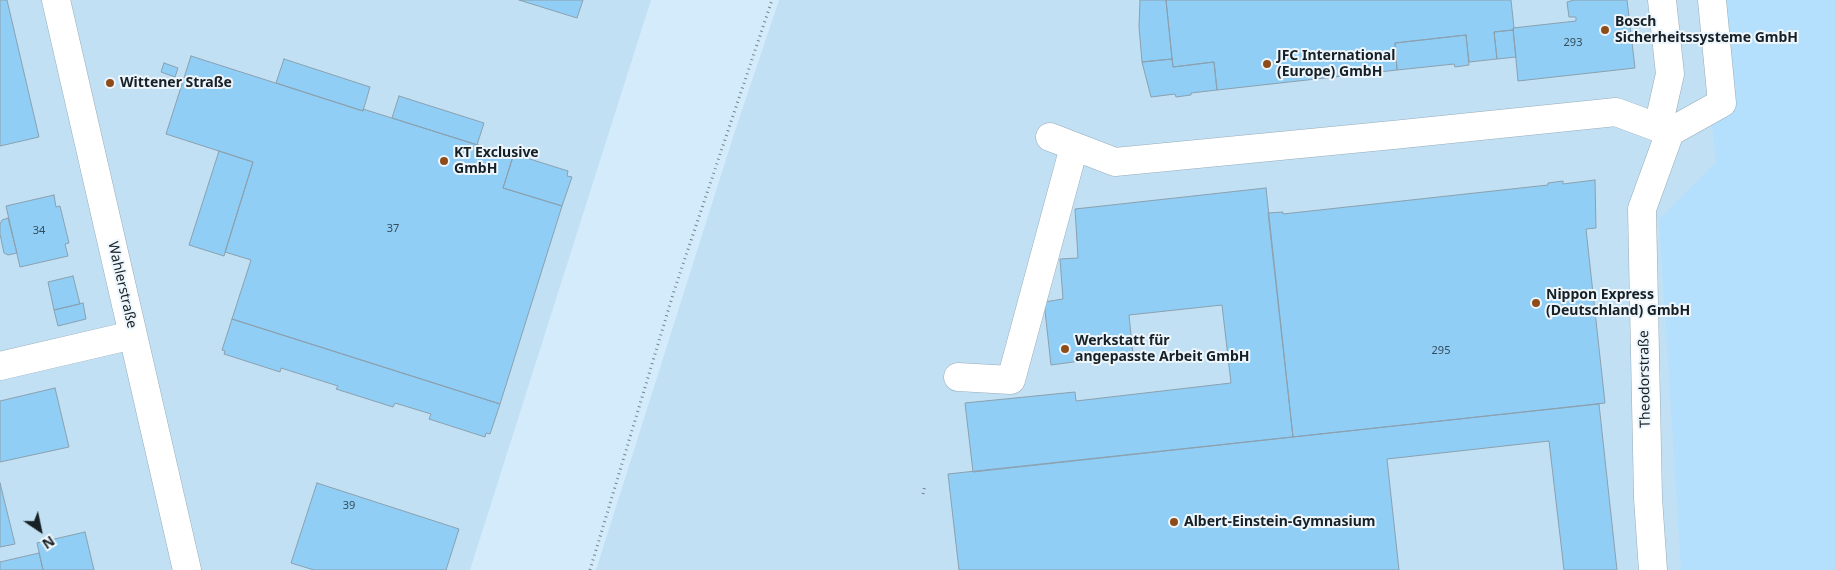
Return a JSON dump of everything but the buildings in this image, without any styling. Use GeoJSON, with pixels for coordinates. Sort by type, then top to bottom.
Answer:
{"type":"FeatureCollection","features":[{"type":"Feature","properties":{"kind":"street","name":"Wahlerstraße"},"geometry":{"type":"LineString","coordinates":[[56,0],[187,570]]}},
{"type":"Feature","properties":{"kind":"street","name":"Theodorstraße"},"geometry":{"type":"LineString","coordinates":[[1653,570],[1648,498],[1642,209],[1664,130],[1670,74],[1662,0]]}},
{"type":"Feature","properties":{"kind":"street"},"geometry":{"type":"LineString","coordinates":[[958,376],[1011,380],[1062,142],[1115,162],[1616,112],[1664,130],[1722,103],[1712,0]]}},
{"type":"Feature","properties":{"kind":"street"},"geometry":{"type":"LineString","coordinates":[[0,366],[133,335]]}},
{"type":"Feature","properties":{"kind":"path"},"geometry":{"type":"LineString","coordinates":[[590,570],[674,291],[772,0]]}},
{"type":"Feature","properties":{"kind":"path"},"geometry":{"type":"LineString","coordinates":[[923,494],[926,485]]}},
{"type":"Feature","properties":{"kind":"shaded area"},"geometry":{"type":"Polygon","coordinates":[[[0,0],[651,0],[470,570],[0,570],[0,0]]]}},
{"type":"Feature","properties":{"kind":"shaded area"},"geometry":{"type":"Polygon","coordinates":[[[779,0],[1835,0],[1835,570],[596,570],[734,134],[779,0]]]}},
{"type":"Feature","properties":{"kind":"shaded area"},"geometry":{"type":"Polygon","coordinates":[[[1698,0],[1835,0],[1835,570],[1681,570],[1659,220],[1716,162],[1698,0]]]}},
{"type":"Feature","properties":{"kind":"place","name":"Bosch Sicherheitssysteme GmbH"},"geometry":{"type":"Point","coordinates":[1605,30]}},
{"type":"Feature","properties":{"kind":"place","name":"JFC International (Europe) GmbH"},"geometry":{"type":"Point","coordinates":[1267,64]}},
{"type":"Feature","properties":{"kind":"place","name":"Wittener Straße"},"geometry":{"type":"Point","coordinates":[110,83]}},
{"type":"Feature","properties":{"kind":"place","name":"KT Exclusive GmbH"},"geometry":{"type":"Point","coordinates":[444,161]}},
{"type":"Feature","properties":{"kind":"place","name":"Nippon Express (Deutschland) GmbH"},"geometry":{"type":"Point","coordinates":[1536,303]}},
{"type":"Feature","properties":{"kind":"place","name":"Werkstatt für angepasste Arbeit GmbH"},"geometry":{"type":"Point","coordinates":[1065,349]}},
{"type":"Feature","properties":{"kind":"place","name":"Albert-Einstein-Gymnasium"},"geometry":{"type":"Point","coordinates":[1174,522]}}]}
